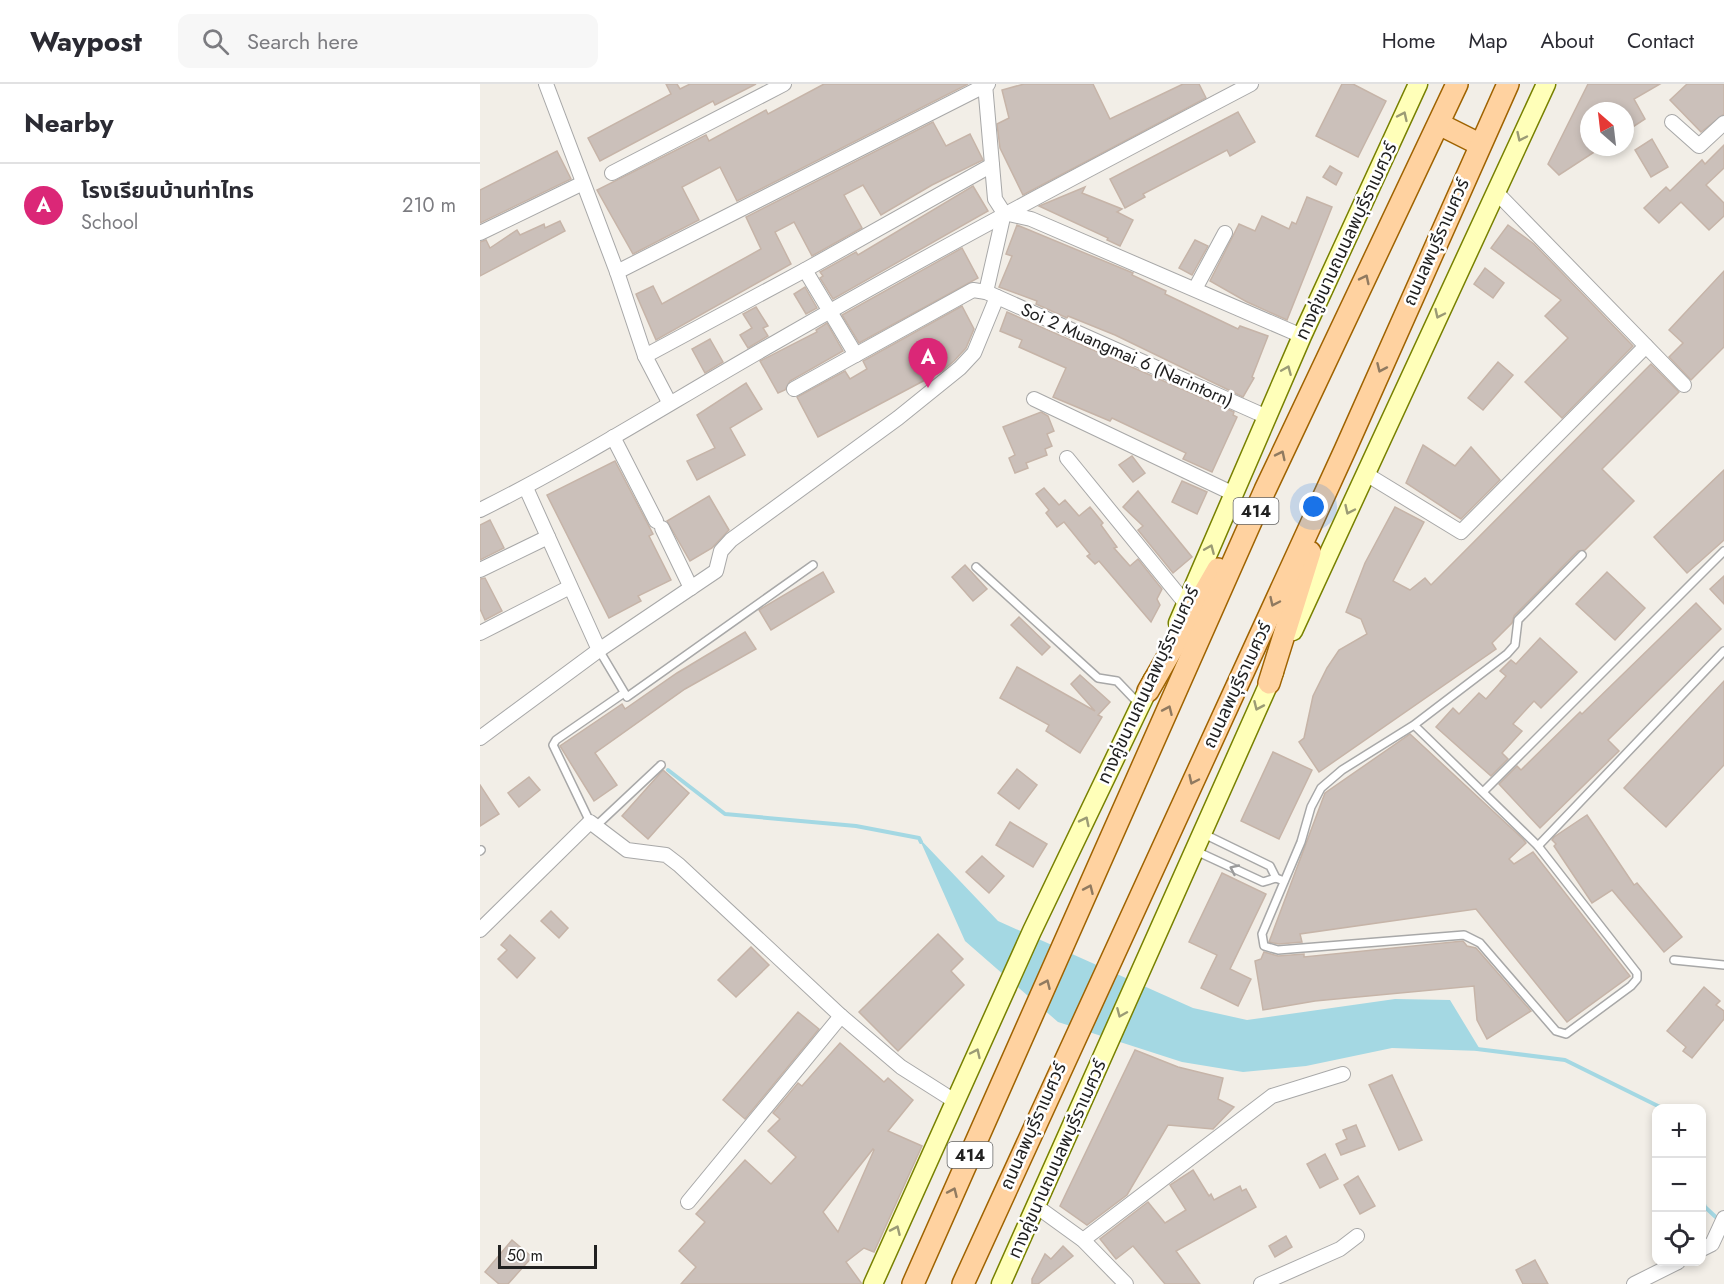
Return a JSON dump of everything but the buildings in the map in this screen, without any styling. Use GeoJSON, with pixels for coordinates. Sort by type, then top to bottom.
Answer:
{"type":"FeatureCollection","features":[{"type":"Feature","properties":{"kind":"main road","name":"ทางคู่ขนานถนนลพบุรีราเมศวร์"},"geometry":{"type":"LineString","coordinates":[[873,1284],[953,1100],[1145,698],[1302,336],[1418,84]]}},
{"type":"Feature","properties":{"kind":"main road","name":"414"},"geometry":{"type":"LineString","coordinates":[[913,1284],[1265,490],[1457,84]]}},
{"type":"Feature","properties":{"kind":"main road","name":"ถนนลพบุรีราเมศวร์"},"geometry":{"type":"LineString","coordinates":[[963,1284],[1071,1042],[1345,450],[1479,144],[1508,84]]}},
{"type":"Feature","properties":{"kind":"main road","name":"ทางคู่ขนานถนนลพบุรีราเมศวร์"},"geometry":{"type":"LineString","coordinates":[[1001,1284],[1193,850],[1546,84]]}},
{"type":"Feature","properties":{"kind":"main road"},"geometry":{"type":"LineString","coordinates":[[1439,124],[1479,144]]}},
{"type":"Feature","properties":{"kind":"main road"},"geometry":{"type":"LineString","coordinates":[[1269,683],[1345,450]]}},
{"type":"Feature","properties":{"kind":"main road"},"geometry":{"type":"LineString","coordinates":[[1145,698],[1265,490]]}},
{"type":"Feature","properties":{"kind":"street"},"geometry":{"type":"LineString","coordinates":[[612,173],[784,84]]}},
{"type":"Feature","properties":{"kind":"street"},"geometry":{"type":"LineString","coordinates":[[480,510],[526,488],[669,402],[1004,213],[1251,84]]}},
{"type":"Feature","properties":{"kind":"street"},"geometry":{"type":"LineString","coordinates":[[617,272],[986,85],[994,199],[1004,213],[1031,219],[1302,336]]}},
{"type":"Feature","properties":{"kind":"street"},"geometry":{"type":"LineString","coordinates":[[551,86],[645,356],[669,402]]}},
{"type":"Feature","properties":{"kind":"street"},"geometry":{"type":"LineString","coordinates":[[1672,122],[1699,146],[1724,123]]}},
{"type":"Feature","properties":{"kind":"street"},"geometry":{"type":"LineString","coordinates":[[645,356],[805,270],[992,165]]}},
{"type":"Feature","properties":{"kind":"street"},"geometry":{"type":"LineString","coordinates":[[480,233],[583,183]]}},
{"type":"Feature","properties":{"kind":"street"},"geometry":{"type":"LineString","coordinates":[[1496,192],[1684,386]]}},
{"type":"Feature","properties":{"kind":"street"},"geometry":{"type":"LineString","coordinates":[[480,738],[599,650],[718,568],[722,551],[731,540],[898,418],[960,368],[974,353],[992,295],[1004,213]]}},
{"type":"Feature","properties":{"kind":"street"},"geometry":{"type":"LineString","coordinates":[[1194,289],[1226,233]]}},
{"type":"Feature","properties":{"kind":"street"},"geometry":{"type":"LineString","coordinates":[[805,270],[856,355]]}},
{"type":"Feature","properties":{"kind":"street"},"geometry":{"type":"LineString","coordinates":[[794,389],[973,290],[992,295]]}},
{"type":"Feature","properties":{"kind":"street","name":"Soi 2 Muangmai 6 (Narintorn)"},"geometry":{"type":"LineString","coordinates":[[992,295],[1267,417]]}},
{"type":"Feature","properties":{"kind":"street"},"geometry":{"type":"LineString","coordinates":[[1366,474],[1461,532],[1646,346]]}},
{"type":"Feature","properties":{"kind":"street"},"geometry":{"type":"LineString","coordinates":[[1034,399],[1234,494]]}},
{"type":"Feature","properties":{"kind":"street"},"geometry":{"type":"LineString","coordinates":[[613,437],[691,588]]}},
{"type":"Feature","properties":{"kind":"street"},"geometry":{"type":"LineString","coordinates":[[1067,458],[1186,604]]}},
{"type":"Feature","properties":{"kind":"street"},"geometry":{"type":"LineString","coordinates":[[526,488],[599,650]]}},
{"type":"Feature","properties":{"kind":"street"},"geometry":{"type":"LineString","coordinates":[[480,570],[548,537]]}},
{"type":"Feature","properties":{"kind":"street"},"geometry":{"type":"LineString","coordinates":[[480,633],[570,587]]}},
{"type":"Feature","properties":{"kind":"street"},"geometry":{"type":"LineString","coordinates":[[480,930],[593,824],[627,850],[666,855],[680,865],[842,1016],[901,1067],[953,1100]]}},
{"type":"Feature","properties":{"kind":"street"},"geometry":{"type":"LineString","coordinates":[[688,1202],[842,1016]]}},
{"type":"Feature","properties":{"kind":"street"},"geometry":{"type":"LineString","coordinates":[[1083,1240],[1272,1096],[1343,1074]]}},
{"type":"Feature","properties":{"kind":"street"},"geometry":{"type":"LineString","coordinates":[[1035,1206],[1083,1240],[1126,1284]]}},
{"type":"Feature","properties":{"kind":"street"},"geometry":{"type":"LineString","coordinates":[[1707,1247],[1724,1218]]}},
{"type":"Feature","properties":{"kind":"street"},"geometry":{"type":"LineString","coordinates":[[1261,1284],[1340,1249],[1357,1236]]}},
{"type":"Feature","properties":{"kind":"street"},"geometry":{"type":"LineString","coordinates":[[1634,1284],[1670,1266]]}},
{"type":"Feature","properties":{"kind":"lane"},"geometry":{"type":"LineString","coordinates":[[1484,791],[1724,551]]}},
{"type":"Feature","properties":{"kind":"lane"},"geometry":{"type":"LineString","coordinates":[[1414,725],[1538,846],[1637,973],[1637,979],[1631,986],[1566,1034],[1556,1031],[1480,943],[1464,935],[1270,950],[1264,946],[1262,934],[1301,842],[1311,807],[1322,788],[1342,770],[1414,725],[1507,654],[1515,645],[1518,620],[1582,555]]}},
{"type":"Feature","properties":{"kind":"lane"},"geometry":{"type":"LineString","coordinates":[[599,650],[627,697],[813,565]]}},
{"type":"Feature","properties":{"kind":"lane"},"geometry":{"type":"LineString","coordinates":[[976,567],[1098,678],[1117,681],[1145,698]]}},
{"type":"Feature","properties":{"kind":"lane"},"geometry":{"type":"LineString","coordinates":[[1538,846],[1724,651]]}},
{"type":"Feature","properties":{"kind":"lane"},"geometry":{"type":"LineString","coordinates":[[624,693],[556,740],[553,745],[593,824],[662,765]]}},
{"type":"Feature","properties":{"kind":"lane"},"geometry":{"type":"LineString","coordinates":[[1202,833],[1270,866],[1276,878]]}},
{"type":"Feature","properties":{"kind":"lane"},"geometry":{"type":"LineString","coordinates":[[1193,850],[1263,882],[1276,878],[1284,881]]}},
{"type":"Feature","properties":{"kind":"lane"},"geometry":{"type":"LineString","coordinates":[[1674,960],[1724,965]]}},
{"type":"Feature","properties":{"kind":"water"},"geometry":{"type":"Polygon","coordinates":[[[919,838],[998,921],[1193,1008],[1247,1020],[1395,999],[1450,1000],[1481,1051],[1392,1048],[1306,1066],[1243,1072],[1182,1062],[1058,1022],[965,941],[919,838]]]}},
{"type":"Feature","properties":{"kind":"waterway"},"geometry":{"type":"LineString","coordinates":[[668,770],[725,814],[856,826],[919,838],[921,842]]}},
{"type":"Feature","properties":{"kind":"waterway"},"geometry":{"type":"LineString","coordinates":[[1477,1049],[1565,1060],[1654,1104]]}},
{"type":"Feature","properties":{"kind":"waterway"},"geometry":{"type":"LineString","coordinates":[[1706,1208],[1720,1221]]}},
{"type":"Feature","properties":{"kind":"place","name":"โรงเรียนบ้านท่าไทร"},"geometry":{"type":"Point","coordinates":[928,388]}}]}
